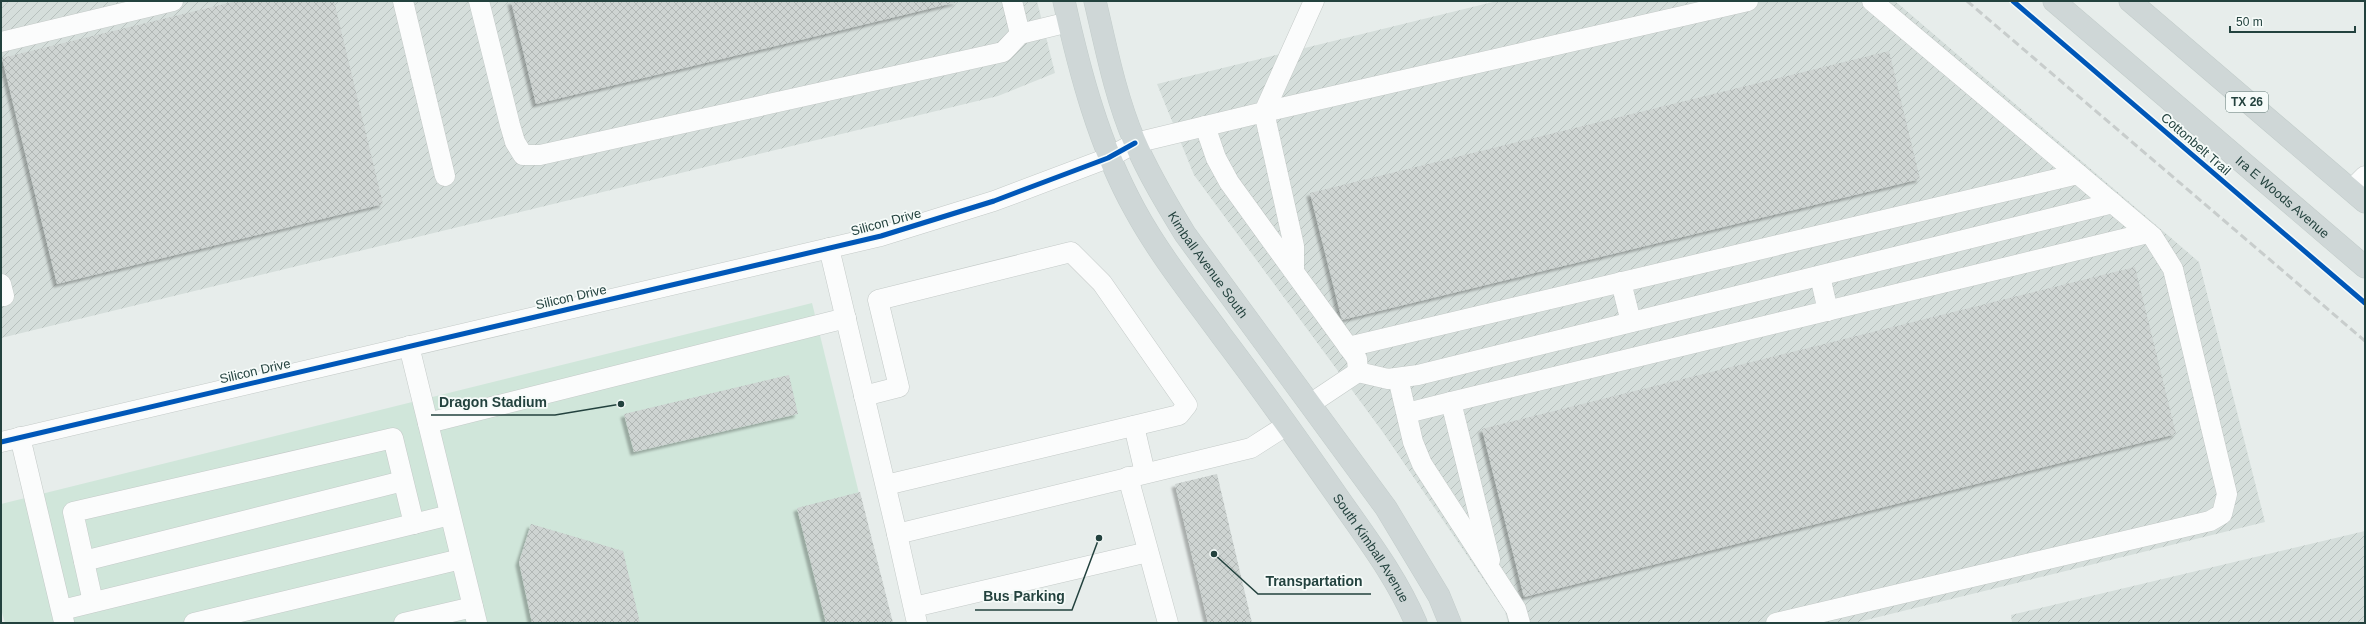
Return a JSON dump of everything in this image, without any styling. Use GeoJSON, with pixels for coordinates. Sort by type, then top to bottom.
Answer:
{"type":"FeatureCollection","features":[{"type":"Feature","properties":{"kind":"main road"},"geometry":{"type":"LineString","coordinates":[[1064,1],[1108,158],[1135,211],[1160,251],[1287,425],[1310,404]]}},
{"type":"Feature","properties":{"kind":"main road","name":"Kimball Avenue South"},"geometry":{"type":"LineString","coordinates":[[1095,1],[1115,83],[1136,143],[1162,196],[1185,234],[1379,499],[1439,596],[1450,623]]}},
{"type":"Feature","properties":{"kind":"main road","name":"Ira E Woods Avenue"},"geometry":{"type":"LineString","coordinates":[[2054,1],[2365,267]]}},
{"type":"Feature","properties":{"kind":"main road","name":"TX 26"},"geometry":{"type":"LineString","coordinates":[[2130,1],[2360,189]]}},
{"type":"Feature","properties":{"kind":"main road","name":"South Kimball Avenue"},"geometry":{"type":"LineString","coordinates":[[1287,425],[1402,592],[1416,623]]}},
{"type":"Feature","properties":{"kind":"street"},"geometry":{"type":"LineString","coordinates":[[1,42],[173,1]]}},
{"type":"Feature","properties":{"kind":"street"},"geometry":{"type":"LineString","coordinates":[[403,1],[445,176]]}},
{"type":"Feature","properties":{"kind":"street"},"geometry":{"type":"LineString","coordinates":[[479,1],[510,125],[515,142],[523,155],[540,155],[1002,52],[1020,34],[1069,22]]}},
{"type":"Feature","properties":{"kind":"street"},"geometry":{"type":"LineString","coordinates":[[1012,1],[1020,34]]}},
{"type":"Feature","properties":{"kind":"street"},"geometry":{"type":"LineString","coordinates":[[1294,271],[1294,246],[1264,112],[1314,1]]}},
{"type":"Feature","properties":{"kind":"street","name":"Silicon Drive"},"geometry":{"type":"LineString","coordinates":[[10,440],[829,248],[941,219],[1108,158],[1136,143],[1264,112],[1748,1]]}},
{"type":"Feature","properties":{"kind":"street"},"geometry":{"type":"LineString","coordinates":[[1776,623],[2210,521],[2222,514],[2227,494],[2173,269],[2148,233],[1872,1]]}},
{"type":"Feature","properties":{"kind":"street"},"geometry":{"type":"LineString","coordinates":[[1205,126],[1216,158],[1229,182],[1357,360],[1358,372]]}},
{"type":"Feature","properties":{"kind":"street"},"geometry":{"type":"LineString","coordinates":[[1348,347],[2078,174]]}},
{"type":"Feature","properties":{"kind":"street"},"geometry":{"type":"LineString","coordinates":[[1310,404],[1358,372],[1388,379],[1418,375],[2113,204]]}},
{"type":"Feature","properties":{"kind":"street"},"geometry":{"type":"LineString","coordinates":[[1407,413],[2148,233]]}},
{"type":"Feature","properties":{"kind":"street"},"geometry":{"type":"LineString","coordinates":[[829,248],[886,485],[915,615],[1148,552]]}},
{"type":"Feature","properties":{"kind":"street"},"geometry":{"type":"LineString","coordinates":[[864,396],[899,387],[878,300],[1071,252],[1102,283],[1187,405],[1179,415],[886,485]]}},
{"type":"Feature","properties":{"kind":"street"},"geometry":{"type":"LineString","coordinates":[[1820,276],[1828,311]]}},
{"type":"Feature","properties":{"kind":"street"},"geometry":{"type":"LineString","coordinates":[[1621,282],[1631,322]]}},
{"type":"Feature","properties":{"kind":"street"},"geometry":{"type":"LineString","coordinates":[[428,423],[846,318]]}},
{"type":"Feature","properties":{"kind":"street"},"geometry":{"type":"LineString","coordinates":[[404,623],[475,615],[409,346]]}},
{"type":"Feature","properties":{"kind":"street"},"geometry":{"type":"LineString","coordinates":[[1398,378],[1414,442],[1422,464],[1516,609],[1520,623]]}},
{"type":"Feature","properties":{"kind":"street"},"geometry":{"type":"LineString","coordinates":[[1451,402],[1493,573]]}},
{"type":"Feature","properties":{"kind":"street"},"geometry":{"type":"LineString","coordinates":[[897,534],[1251,448],[1287,425]]}},
{"type":"Feature","properties":{"kind":"street"},"geometry":{"type":"LineString","coordinates":[[1134,426],[1137,475],[1148,552],[1168,623]]}},
{"type":"Feature","properties":{"kind":"street"},"geometry":{"type":"LineString","coordinates":[[93,602],[73,512],[392,438],[414,524]]}},
{"type":"Feature","properties":{"kind":"street"},"geometry":{"type":"LineString","coordinates":[[10,440],[63,616],[93,602],[450,515]]}},
{"type":"Feature","properties":{"kind":"street"},"geometry":{"type":"LineString","coordinates":[[84,561],[403,481]]}},
{"type":"Feature","properties":{"kind":"street"},"geometry":{"type":"LineString","coordinates":[[194,623],[461,560]]}},
{"type":"Feature","properties":{"kind":"shaded area"},"geometry":{"type":"Polygon","coordinates":[[[1,1],[1037,1],[1055,73],[998,96],[1,338],[1,1]]]}},
{"type":"Feature","properties":{"kind":"shaded area"},"geometry":{"type":"Polygon","coordinates":[[[1497,1],[1895,1],[2199,262],[2265,522],[1854,623],[1508,623],[1505,611],[1382,431],[1194,175],[1157,84],[1497,1]]]}},
{"type":"Feature","properties":{"kind":"shaded area"},"geometry":{"type":"Polygon","coordinates":[[[2365,531],[2365,623],[2012,623],[2011,615],[2365,531]]]}},
{"type":"Feature","properties":{"kind":"green space"},"geometry":{"type":"Polygon","coordinates":[[[812,303],[891,623],[5,623],[1,609],[1,504],[812,303]]]}},
{"type":"Feature","properties":{"kind":"building"},"geometry":{"type":"Polygon","coordinates":[[[237,1],[334,1],[383,204],[57,284],[2,58],[237,1]]]}},
{"type":"Feature","properties":{"kind":"building"},"geometry":{"type":"Polygon","coordinates":[[[511,1],[957,1],[957,2],[536,104],[511,1]]]}},
{"type":"Feature","properties":{"kind":"building"},"geometry":{"type":"Polygon","coordinates":[[[1889,51],[1920,179],[1342,320],[1310,193],[1889,51]]]}},
{"type":"Feature","properties":{"kind":"building"},"geometry":{"type":"Polygon","coordinates":[[[2135,267],[2176,434],[1524,597],[1482,429],[2135,267]]]}},
{"type":"Feature","properties":{"kind":"building"},"geometry":{"type":"Polygon","coordinates":[[[789,375],[798,414],[634,452],[624,414],[789,375]]]}},
{"type":"Feature","properties":{"kind":"building"},"geometry":{"type":"Polygon","coordinates":[[[1217,474],[1252,623],[1208,623],[1175,484],[1217,474]]]}},
{"type":"Feature","properties":{"kind":"building"},"geometry":{"type":"Polygon","coordinates":[[[860,492],[893,623],[826,623],[797,508],[860,492]]]}},
{"type":"Feature","properties":{"kind":"building"},"geometry":{"type":"Polygon","coordinates":[[[531,524],[623,551],[640,623],[532,623],[519,562],[531,524]]]}},
{"type":"Feature","properties":{"kind":"railway"},"geometry":{"type":"LineString","coordinates":[[1967,1],[2365,341]]}},
{"type":"Feature","properties":{"kind":"cycle path","name":"Cottonbelt Trail"},"geometry":{"type":"LineString","coordinates":[[2013,1],[2365,303]]}},
{"type":"Feature","properties":{"kind":"cycle path"},"geometry":{"type":"LineString","coordinates":[[1,442],[881,236],[994,201],[1108,158],[1135,143]]}},
{"type":"Feature","properties":{"kind":"place","name":"Dragon Stadium"},"geometry":{"type":"Point","coordinates":[621,404]}},
{"type":"Feature","properties":{"kind":"place","name":"Bus Parking"},"geometry":{"type":"Point","coordinates":[1099,538]}},
{"type":"Feature","properties":{"kind":"place","name":"Transpartation"},"geometry":{"type":"Point","coordinates":[1214,554]}}]}
